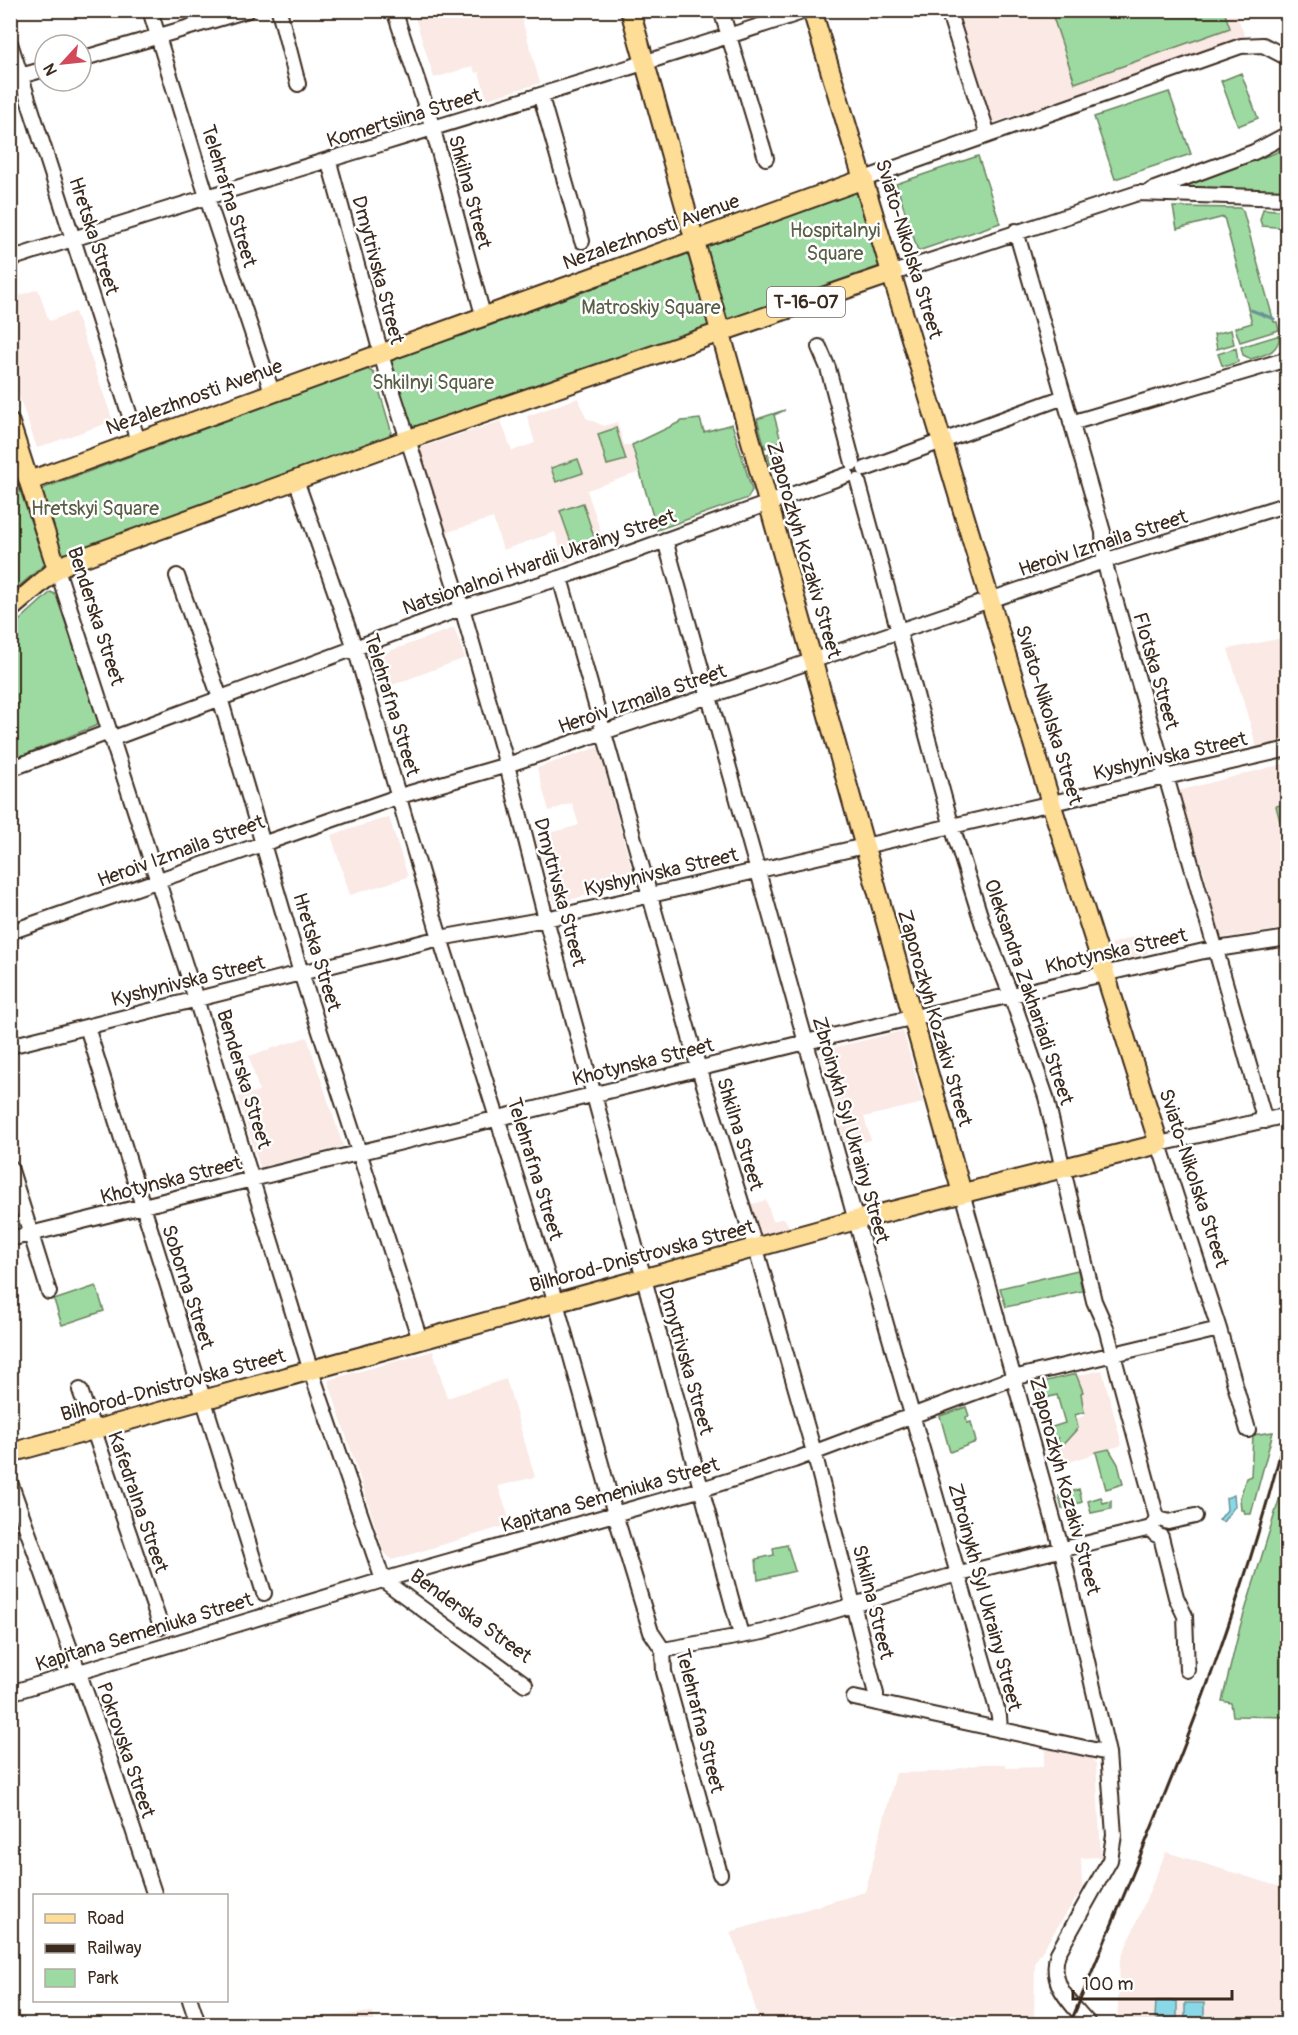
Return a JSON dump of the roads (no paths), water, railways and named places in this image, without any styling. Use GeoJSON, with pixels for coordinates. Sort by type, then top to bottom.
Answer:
{"type":"FeatureCollection","features":[{"type":"Feature","properties":{"kind":"main road","name":"Zaporozkyh Kozakiv Street"},"geometry":{"type":"LineString","coordinates":[[630,10],[962,1193]]}},
{"type":"Feature","properties":{"kind":"main road","name":"Sviato-Nikolska Street"},"geometry":{"type":"LineString","coordinates":[[810,10],[893,273],[1051,803],[1159,1144]]}},
{"type":"Feature","properties":{"kind":"main road","name":"Nezalezhnosti Avenue"},"geometry":{"type":"LineString","coordinates":[[29,481],[864,179]]}},
{"type":"Feature","properties":{"kind":"main road","name":"Т-16-07"},"geometry":{"type":"LineString","coordinates":[[719,332],[893,273]]}},
{"type":"Feature","properties":{"kind":"main road"},"geometry":{"type":"LineString","coordinates":[[10,609],[57,569],[406,440],[719,332]]}},
{"type":"Feature","properties":{"kind":"main road","name":"Benderska Street"},"geometry":{"type":"LineString","coordinates":[[10,423],[57,569]]}},
{"type":"Feature","properties":{"kind":"main road","name":"Bilhorod-Dnistrovska Street"},"geometry":{"type":"LineString","coordinates":[[10,1453],[856,1220],[1159,1144]]}},
{"type":"Feature","properties":{"kind":"street","name":"Telehrafna Street"},"geometry":{"type":"LineString","coordinates":[[150,10],[207,197],[272,392]]}},
{"type":"Feature","properties":{"kind":"street"},"geometry":{"type":"LineString","coordinates":[[93,56],[248,10]]}},
{"type":"Feature","properties":{"kind":"street"},"geometry":{"type":"LineString","coordinates":[[279,10],[298,84]]}},
{"type":"Feature","properties":{"kind":"street","name":"Shkilna Street"},"geometry":{"type":"LineString","coordinates":[[394,10],[433,130],[483,315]]}},
{"type":"Feature","properties":{"kind":"street"},"geometry":{"type":"LineString","coordinates":[[721,10],[766,158]]}},
{"type":"Feature","properties":{"kind":"street","name":"Komertsiina Street"},"geometry":{"type":"LineString","coordinates":[[10,259],[207,197],[541,97],[810,10]]}},
{"type":"Feature","properties":{"kind":"street"},"geometry":{"type":"LineString","coordinates":[[948,10],[988,135]]}},
{"type":"Feature","properties":{"kind":"street","name":"Hretska Street"},"geometry":{"type":"LineString","coordinates":[[10,43],[16,77],[75,239],[138,441]]}},
{"type":"Feature","properties":{"kind":"street","name":"Nezalezhnosti Avenue"},"geometry":{"type":"LineString","coordinates":[[864,179],[1241,46],[1263,45],[1287,58]]}},
{"type":"Feature","properties":{"kind":"street"},"geometry":{"type":"LineString","coordinates":[[16,77],[33,72]]}},
{"type":"Feature","properties":{"kind":"street"},"geometry":{"type":"LineString","coordinates":[[541,97],[582,241]]}},
{"type":"Feature","properties":{"kind":"street"},"geometry":{"type":"LineString","coordinates":[[1147,192],[1254,152],[1287,134]]}},
{"type":"Feature","properties":{"kind":"street","name":"Dmytrivska Street"},"geometry":{"type":"LineString","coordinates":[[329,162],[406,440],[462,608],[507,765],[643,1280],[741,1635]]}},
{"type":"Feature","properties":{"kind":"street"},"geometry":{"type":"LineString","coordinates":[[893,273],[1129,194],[1147,192],[1287,198]]}},
{"type":"Feature","properties":{"kind":"street","name":"Flotska Street"},"geometry":{"type":"LineString","coordinates":[[1016,231],[1103,532],[1104,561],[1265,1121]]}},
{"type":"Feature","properties":{"kind":"street","name":"Oleksandra Zakhariadi Street"},"geometry":{"type":"LineString","coordinates":[[819,347],[856,472],[952,825],[983,925],[1011,995],[1046,1097],[1094,1301],[1106,1328],[1176,1597],[1185,1616],[1187,1670]]}},
{"type":"Feature","properties":{"kind":"street"},"geometry":{"type":"LineString","coordinates":[[1071,423],[1287,358]]}},
{"type":"Feature","properties":{"kind":"street","name":"Natsionalnoi Hvardii Ukrainy Street"},"geometry":{"type":"LineString","coordinates":[[10,769],[220,698],[462,608],[560,578],[1064,397]]}},
{"type":"Feature","properties":{"kind":"street","name":"Telehrafna Street"},"geometry":{"type":"LineString","coordinates":[[296,480],[355,648],[440,938],[499,1117],[556,1303],[615,1514],[651,1632],[663,1650],[664,1672],[720,1874]]}},
{"type":"Feature","properties":{"kind":"street","name":"Heroiv Izmaila Street"},"geometry":{"type":"LineString","coordinates":[[10,932],[157,883],[264,842],[400,796],[507,765],[1104,561],[1287,504]]}},
{"type":"Feature","properties":{"kind":"street","name":"Zbroinykh Syl Ukrainy Street"},"geometry":{"type":"LineString","coordinates":[[666,540],[707,697],[759,870],[856,1220],[914,1414],[999,1716],[1000,1730]]}},
{"type":"Feature","properties":{"kind":"street","name":"Benderska Street"},"geometry":{"type":"LineString","coordinates":[[57,569],[196,999],[311,1371],[383,1580],[525,1684]]}},
{"type":"Feature","properties":{"kind":"street","name":"Hretska Street"},"geometry":{"type":"LineString","coordinates":[[177,576],[220,698],[301,973],[420,1340]]}},
{"type":"Feature","properties":{"kind":"street","name":"Shkilna Street"},"geometry":{"type":"LineString","coordinates":[[560,578],[699,1069],[756,1249],[814,1452],[876,1694],[876,1703]]}},
{"type":"Feature","properties":{"kind":"street","name":"Kyshynivska Street"},"geometry":{"type":"LineString","coordinates":[[10,1046],[440,938],[546,919],[1287,749]]}},
{"type":"Feature","properties":{"kind":"street","name":"Khotynska Street"},"geometry":{"type":"LineString","coordinates":[[10,1239],[806,1042],[1215,949],[1287,938]]}},
{"type":"Feature","properties":{"kind":"street","name":"Soborna Street"},"geometry":{"type":"LineString","coordinates":[[87,1027],[264,1593]]}},
{"type":"Feature","properties":{"kind":"street","name":"Bilhorod-Dnistrovska Street"},"geometry":{"type":"LineString","coordinates":[[1159,1144],[1287,1115]]}},
{"type":"Feature","properties":{"kind":"street","name":"Sviato-Nikolska Street"},"geometry":{"type":"LineString","coordinates":[[1159,1144],[1219,1329],[1248,1430]]}},
{"type":"Feature","properties":{"kind":"street"},"geometry":{"type":"LineString","coordinates":[[10,1167],[49,1292]]}},
{"type":"Feature","properties":{"kind":"street","name":"Zaporozkyh Kozakiv Street"},"geometry":{"type":"LineString","coordinates":[[962,1193],[1062,1551],[1108,1753],[1114,1835],[1110,1860],[1058,1953],[1054,1966],[1061,1991],[1089,2025]]}},
{"type":"Feature","properties":{"kind":"street","name":"Kapitana Semeniuka Street"},"geometry":{"type":"LineString","coordinates":[[10,1693],[383,1580],[702,1489],[814,1452],[1013,1378],[1219,1329]]}},
{"type":"Feature","properties":{"kind":"street","name":"Kafedralna Street"},"geometry":{"type":"LineString","coordinates":[[80,1390],[161,1627]]}},
{"type":"Feature","properties":{"kind":"street","name":"Pokrovska Street"},"geometry":{"type":"LineString","coordinates":[[10,1482],[79,1672],[154,1894]]}},
{"type":"Feature","properties":{"kind":"street"},"geometry":{"type":"LineString","coordinates":[[663,1650],[763,1632],[959,1575],[1195,1516]]}},
{"type":"Feature","properties":{"kind":"street"},"geometry":{"type":"LineString","coordinates":[[854,1698],[1108,1753]]}},
{"type":"Feature","properties":{"kind":"street"},"geometry":{"type":"LineString","coordinates":[[190,2002],[198,2025]]}},
{"type":"Feature","properties":{"kind":"water"},"geometry":{"type":"Polygon","coordinates":[[[1234,1495],[1235,1506],[1223,1522],[1219,1520],[1227,1510],[1226,1498],[1234,1495]]]}},
{"type":"Feature","properties":{"kind":"water"},"geometry":{"type":"Polygon","coordinates":[[[1156,2001],[1177,2001],[1177,2018],[1155,2018],[1156,2001]]]}},
{"type":"Feature","properties":{"kind":"water"},"geometry":{"type":"Polygon","coordinates":[[[1185,2003],[1204,2003],[1204,2024],[1185,2024],[1185,2003]]]}},
{"type":"Feature","properties":{"kind":"waterway"},"geometry":{"type":"LineString","coordinates":[[1251,310],[1274,319]]}},
{"type":"Feature","properties":{"kind":"railway"},"geometry":{"type":"LineString","coordinates":[[1070,2024],[1162,1802],[1219,1653],[1245,1577],[1288,1422]]}},
{"type":"Feature","properties":{"kind":"park label","name":"Hospitalnyi Square"},"geometry":{"type":"Point","coordinates":[835,242]}},
{"type":"Feature","properties":{"kind":"park label","name":"Matroskiy Square"},"geometry":{"type":"Point","coordinates":[651,307]}},
{"type":"Feature","properties":{"kind":"park label","name":"Shkilnyi Square"},"geometry":{"type":"Point","coordinates":[433,382]}},
{"type":"Feature","properties":{"kind":"park label","name":"Hretskyi Square"},"geometry":{"type":"Point","coordinates":[95,508]}}]}
